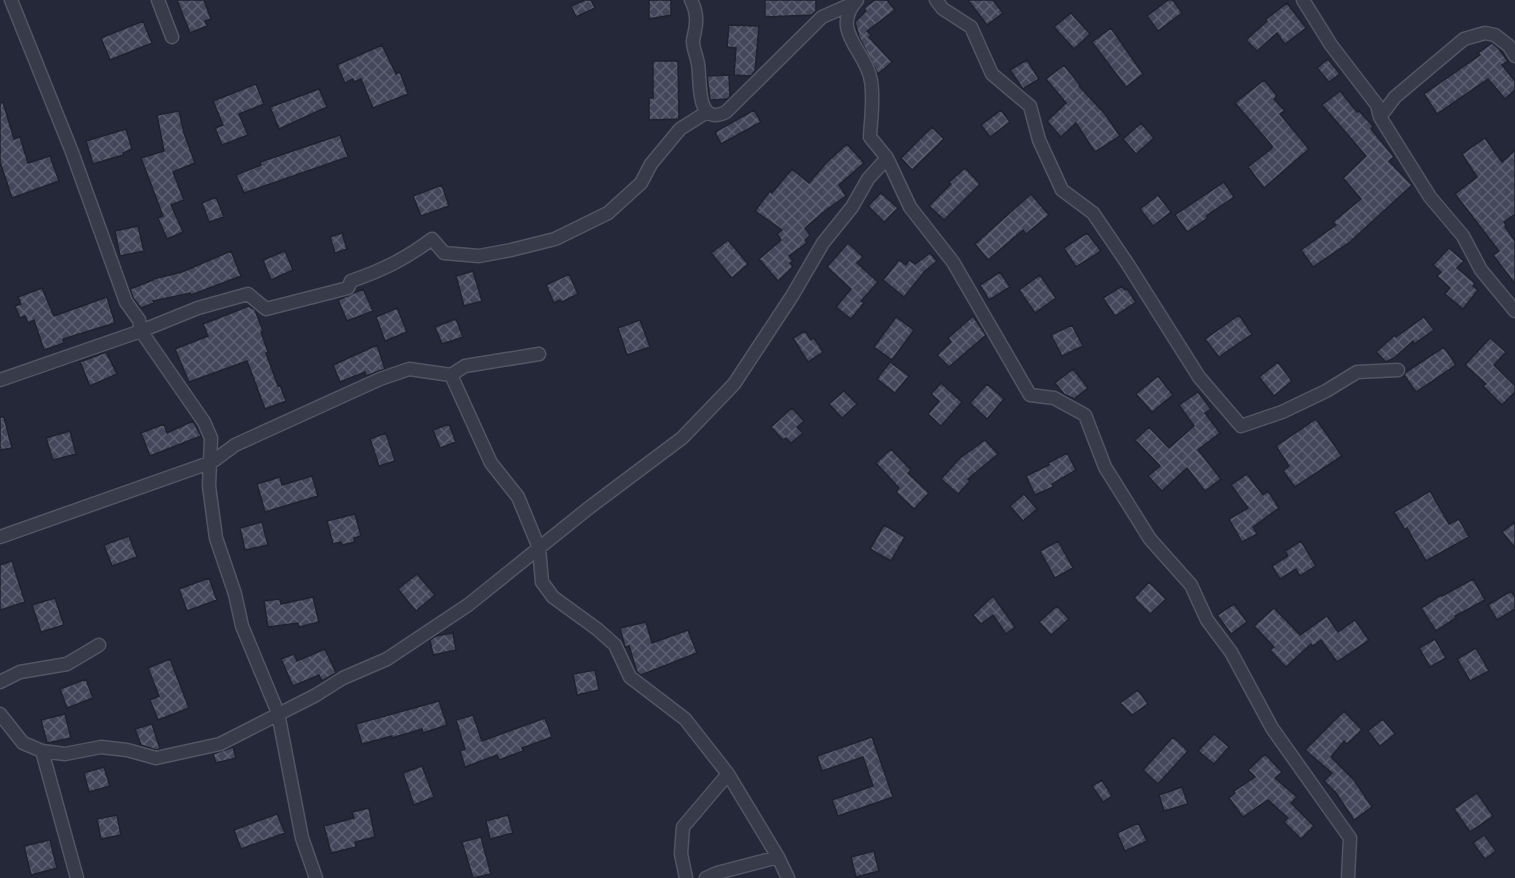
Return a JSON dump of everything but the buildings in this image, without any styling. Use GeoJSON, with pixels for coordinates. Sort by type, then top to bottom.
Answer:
{"type":"FeatureCollection","features":[{"type":"Feature","properties":{"kind":"street"},"geometry":{"type":"LineString","coordinates":[[11,0],[72,152],[126,302],[139,320],[141,332],[204,422],[212,438],[209,486],[216,538],[243,626],[278,713],[302,838],[316,878]]}},
{"type":"Feature","properties":{"kind":"street"},"geometry":{"type":"LineString","coordinates":[[158,0],[172,37]]}},
{"type":"Feature","properties":{"kind":"street"},"geometry":{"type":"LineString","coordinates":[[692,0],[697,19],[693,43],[694,54],[698,62],[701,102],[706,112],[712,115],[726,112],[822,17],[855,1]]}},
{"type":"Feature","properties":{"kind":"street"},"geometry":{"type":"LineString","coordinates":[[936,0],[943,9],[971,27],[992,74],[1030,106],[1039,140],[1062,190],[1093,213],[1199,377],[1241,426],[1282,412],[1326,391],[1357,372],[1398,370]]}},
{"type":"Feature","properties":{"kind":"street"},"geometry":{"type":"LineString","coordinates":[[1303,0],[1331,45],[1377,105],[1380,117],[1430,197],[1463,236],[1481,270],[1515,310]]}},
{"type":"Feature","properties":{"kind":"street"},"geometry":{"type":"LineString","coordinates":[[855,1],[848,15],[846,30],[871,78],[873,96],[870,137],[887,158],[910,207],[954,262],[1030,395],[1054,398],[1085,415],[1105,467],[1144,530],[1191,585],[1207,620],[1231,652],[1272,728],[1350,838],[1348,878]]}},
{"type":"Feature","properties":{"kind":"street"},"geometry":{"type":"LineString","coordinates":[[1380,117],[1395,97],[1464,39],[1485,33],[1495,34],[1509,46],[1515,56]]}},
{"type":"Feature","properties":{"kind":"street"},"geometry":{"type":"LineString","coordinates":[[0,380],[141,332],[198,308],[248,294],[266,309],[348,288],[351,281],[381,271],[406,258],[432,239],[444,253],[479,256],[555,239],[608,213],[641,183],[651,164],[680,129],[706,112]]}},
{"type":"Feature","properties":{"kind":"street"},"geometry":{"type":"LineString","coordinates":[[0,714],[23,743],[42,751],[65,754],[101,747],[127,750],[156,758],[220,744],[316,695],[343,678],[387,659],[468,605],[682,438],[734,384],[792,296],[823,243],[852,207],[868,179],[887,158]]}},
{"type":"Feature","properties":{"kind":"street"},"geometry":{"type":"LineString","coordinates":[[0,537],[212,462],[235,446],[380,379],[409,369],[451,375],[465,366],[539,354]]}},
{"type":"Feature","properties":{"kind":"street"},"geometry":{"type":"LineString","coordinates":[[451,375],[491,463],[518,497],[539,548],[542,582],[553,597],[615,645],[630,677],[685,719],[728,774],[778,857],[788,878]]}},
{"type":"Feature","properties":{"kind":"street"},"geometry":{"type":"LineString","coordinates":[[0,682],[20,672],[67,664],[99,645]]}},
{"type":"Feature","properties":{"kind":"street"},"geometry":{"type":"LineString","coordinates":[[42,751],[77,878]]}},
{"type":"Feature","properties":{"kind":"street"},"geometry":{"type":"LineString","coordinates":[[686,878],[681,854],[683,827],[728,774]]}},
{"type":"Feature","properties":{"kind":"street"},"geometry":{"type":"LineString","coordinates":[[706,878],[778,857]]}}]}
